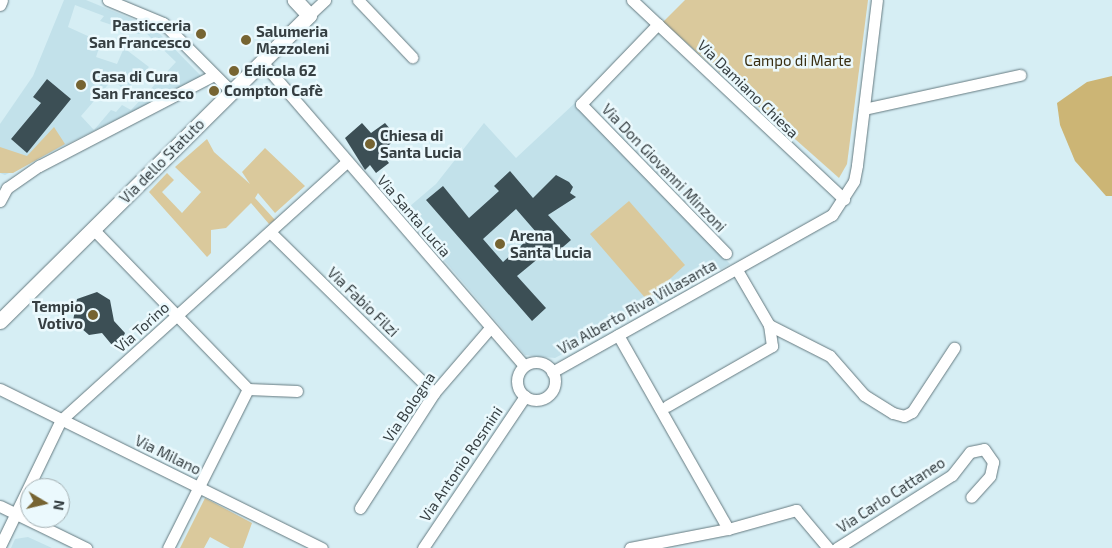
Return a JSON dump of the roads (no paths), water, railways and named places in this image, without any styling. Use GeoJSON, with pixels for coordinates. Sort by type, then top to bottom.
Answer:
{"type":"FeatureCollection","features":[{"type":"Feature","properties":{"kind":"street"},"geometry":{"type":"LineString","coordinates":[[0,5],[2,0]]}},
{"type":"Feature","properties":{"kind":"street"},"geometry":{"type":"LineString","coordinates":[[108,0],[163,23],[232,92]]}},
{"type":"Feature","properties":{"kind":"street"},"geometry":{"type":"LineString","coordinates":[[295,0],[309,15]]}},
{"type":"Feature","properties":{"kind":"street","name":"Via dello Statuto"},"geometry":{"type":"LineString","coordinates":[[0,322],[325,0]]}},
{"type":"Feature","properties":{"kind":"street"},"geometry":{"type":"LineString","coordinates":[[358,0],[412,57]]}},
{"type":"Feature","properties":{"kind":"street","name":"Via Damiano Chiesa"},"geometry":{"type":"LineString","coordinates":[[632,0],[844,199]]}},
{"type":"Feature","properties":{"kind":"street","name":"Via Alberto Riva Villasanta"},"geometry":{"type":"LineString","coordinates":[[552,372],[828,220],[844,199],[857,165],[877,0]]}},
{"type":"Feature","properties":{"kind":"street","name":"Via Don Giovanni Minzoni"},"geometry":{"type":"LineString","coordinates":[[658,24],[581,104],[726,253]]}},
{"type":"Feature","properties":{"kind":"street","name":"Via Santa Lucia"},"geometry":{"type":"LineString","coordinates":[[262,62],[524,366]]}},
{"type":"Feature","properties":{"kind":"street"},"geometry":{"type":"LineString","coordinates":[[0,201],[3,186],[74,146],[214,75]]}},
{"type":"Feature","properties":{"kind":"street"},"geometry":{"type":"LineString","coordinates":[[864,110],[1020,75]]}},
{"type":"Feature","properties":{"kind":"street","name":"Via Torino"},"geometry":{"type":"LineString","coordinates":[[0,546],[62,420],[347,162]]}},
{"type":"Feature","properties":{"kind":"street"},"geometry":{"type":"LineString","coordinates":[[94,230],[248,389],[296,392]]}},
{"type":"Feature","properties":{"kind":"street","name":"Via Fabio Filzi"},"geometry":{"type":"LineString","coordinates":[[270,232],[434,393]]}},
{"type":"Feature","properties":{"kind":"street","name":"Via Alberto Riva Villasanta"},"geometry":{"type":"LineString","coordinates":[[667,406],[772,346],[769,324],[737,270]]}},
{"type":"Feature","properties":{"kind":"street"},"geometry":{"type":"LineString","coordinates":[[769,324],[830,356],[864,395],[879,408],[904,416],[912,412],[954,348]]}},
{"type":"Feature","properties":{"kind":"street","name":"Via Bologna"},"geometry":{"type":"LineString","coordinates":[[360,508],[434,393],[490,328]]}},
{"type":"Feature","properties":{"kind":"street"},"geometry":{"type":"LineString","coordinates":[[618,335],[728,529]]}},
{"type":"Feature","properties":{"kind":"street"},"geometry":{"type":"LineString","coordinates":[[538,362],[552,372],[554,384],[548,395],[537,400],[525,396],[517,382],[524,366],[538,362]]}},
{"type":"Feature","properties":{"kind":"street","name":"Via Milano"},"geometry":{"type":"LineString","coordinates":[[0,389],[322,548]]}},
{"type":"Feature","properties":{"kind":"street"},"geometry":{"type":"LineString","coordinates":[[168,548],[248,389]]}},
{"type":"Feature","properties":{"kind":"street","name":"Via Antonio Rosmini"},"geometry":{"type":"LineString","coordinates":[[423,548],[525,396]]}},
{"type":"Feature","properties":{"kind":"street","name":"Via Carlo Cattaneo"},"geometry":{"type":"LineString","coordinates":[[836,548],[952,474],[970,452],[984,449],[993,462],[990,476],[971,497]]}},
{"type":"Feature","properties":{"kind":"street"},"geometry":{"type":"LineString","coordinates":[[0,506],[86,548]]}},
{"type":"Feature","properties":{"kind":"street","name":"Via Carlo Cattaneo"},"geometry":{"type":"LineString","coordinates":[[630,548],[728,529],[796,510],[828,548]]}},
{"type":"Feature","properties":{"kind":"place","name":"Pasticceria San Francesco"},"geometry":{"type":"Point","coordinates":[201,34]}},
{"type":"Feature","properties":{"kind":"place","name":"Salumeria Mazzoleni"},"geometry":{"type":"Point","coordinates":[246,40]}},
{"type":"Feature","properties":{"kind":"place","name":"Edicola 62"},"geometry":{"type":"Point","coordinates":[234,71]}},
{"type":"Feature","properties":{"kind":"place","name":"Casa di Cura San Francesco"},"geometry":{"type":"Point","coordinates":[81,85]}},
{"type":"Feature","properties":{"kind":"place","name":"Compton Cafè"},"geometry":{"type":"Point","coordinates":[214,91]}},
{"type":"Feature","properties":{"kind":"place","name":"Chiesa di Santa Lucia"},"geometry":{"type":"Point","coordinates":[370,144]}},
{"type":"Feature","properties":{"kind":"place","name":"Arena Santa Lucia"},"geometry":{"type":"Point","coordinates":[500,244]}},
{"type":"Feature","properties":{"kind":"place","name":"Tempio Votivo"},"geometry":{"type":"Point","coordinates":[93,315]}},
{"type":"Feature","properties":{"kind":"park label","name":"Campo di Marte"},"geometry":{"type":"Point","coordinates":[798,61]}}]}
